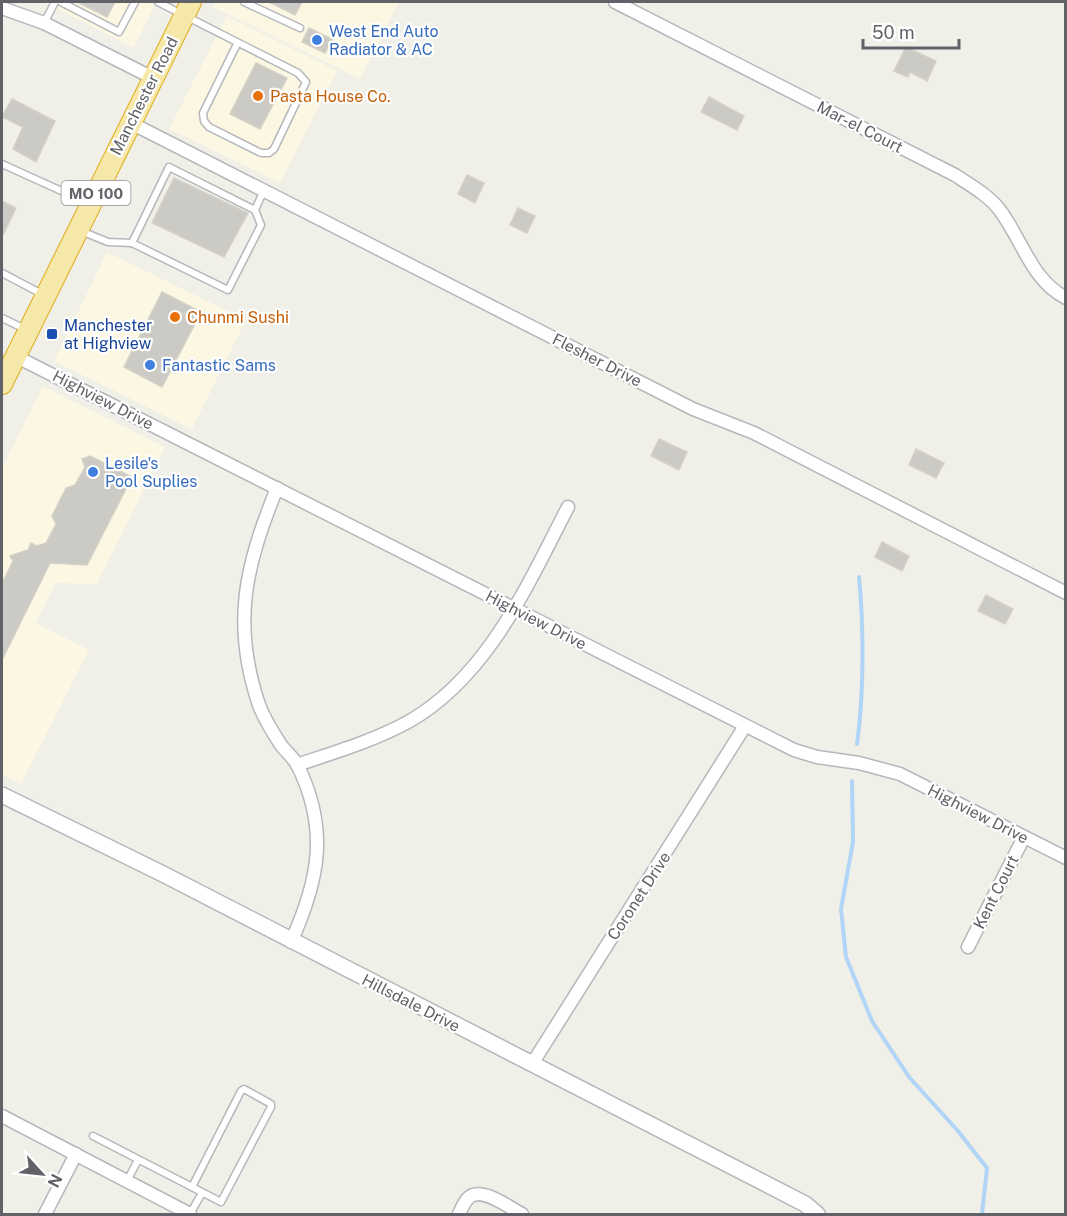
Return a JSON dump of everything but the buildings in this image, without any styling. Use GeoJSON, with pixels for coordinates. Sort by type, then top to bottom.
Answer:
{"type":"FeatureCollection","features":[{"type":"Feature","properties":{"kind":"highway","name":"Manchester Road"},"geometry":{"type":"LineString","coordinates":[[2,384],[188,9]]}},
{"type":"Feature","properties":{"kind":"street","name":"Mar-el Court"},"geometry":{"type":"LineString","coordinates":[[615,2],[955,175],[977,189],[997,207],[1035,271],[1056,293],[1065,298]]}},
{"type":"Feature","properties":{"kind":"street"},"geometry":{"type":"LineString","coordinates":[[8,6],[153,78]]}},
{"type":"Feature","properties":{"kind":"street","name":"Flesher Drive"},"geometry":{"type":"LineString","coordinates":[[131,123],[693,409],[754,433],[1065,593]]}},
{"type":"Feature","properties":{"kind":"street","name":"Highview Drive"},"geometry":{"type":"LineString","coordinates":[[15,356],[794,750],[818,757],[860,763],[900,774],[1065,858]]}},
{"type":"Feature","properties":{"kind":"street"},"geometry":{"type":"LineString","coordinates":[[277,488],[256,539],[248,573],[243,626],[246,652],[260,707],[281,745],[297,765],[313,812],[318,840],[316,870],[309,903],[291,942]]}},
{"type":"Feature","properties":{"kind":"street"},"geometry":{"type":"LineString","coordinates":[[297,765],[386,734],[432,706],[471,668],[515,609],[568,507]]}},
{"type":"Feature","properties":{"kind":"street","name":"Coronet Drive"},"geometry":{"type":"LineString","coordinates":[[532,1064],[745,726]]}},
{"type":"Feature","properties":{"kind":"street","name":"Hillsdale Drive"},"geometry":{"type":"LineString","coordinates":[[2,795],[163,874],[291,942],[805,1204],[817,1215]]}},
{"type":"Feature","properties":{"kind":"street","name":"Kent Court"},"geometry":{"type":"LineString","coordinates":[[968,947],[1024,837]]}},
{"type":"Feature","properties":{"kind":"street"},"geometry":{"type":"LineString","coordinates":[[2,1116],[186,1214]]}},
{"type":"Feature","properties":{"kind":"street"},"geometry":{"type":"LineString","coordinates":[[45,1215],[76,1154]]}},
{"type":"Feature","properties":{"kind":"street"},"geometry":{"type":"LineString","coordinates":[[459,1215],[467,1199],[472,1195],[484,1195],[522,1215]]}},
{"type":"Feature","properties":{"kind":"lane"},"geometry":{"type":"LineString","coordinates":[[44,22],[55,2]]}},
{"type":"Feature","properties":{"kind":"lane"},"geometry":{"type":"LineString","coordinates":[[61,2],[119,32],[135,2]]}},
{"type":"Feature","properties":{"kind":"lane"},"geometry":{"type":"LineString","coordinates":[[158,2],[188,9],[237,44],[298,73],[306,82],[274,149],[269,153],[261,153],[209,127],[204,121],[203,113],[237,44]]}},
{"type":"Feature","properties":{"kind":"lane"},"geometry":{"type":"LineString","coordinates":[[244,2],[300,28]]}},
{"type":"Feature","properties":{"kind":"lane"},"geometry":{"type":"LineString","coordinates":[[2,164],[90,204]]}},
{"type":"Feature","properties":{"kind":"lane"},"geometry":{"type":"LineString","coordinates":[[78,230],[108,242],[132,243],[228,290],[261,225],[255,210],[169,167],[132,243]]}},
{"type":"Feature","properties":{"kind":"lane"},"geometry":{"type":"LineString","coordinates":[[255,210],[264,190]]}},
{"type":"Feature","properties":{"kind":"lane"},"geometry":{"type":"LineString","coordinates":[[2,273],[45,296]]}},
{"type":"Feature","properties":{"kind":"lane"},"geometry":{"type":"LineString","coordinates":[[2,318],[28,330]]}},
{"type":"Feature","properties":{"kind":"lane"},"geometry":{"type":"LineString","coordinates":[[93,1136],[202,1193],[224,1201],[271,1104],[244,1089],[241,1091],[192,1187]]}},
{"type":"Feature","properties":{"kind":"lane"},"geometry":{"type":"LineString","coordinates":[[126,1181],[138,1160]]}},
{"type":"Feature","properties":{"kind":"lane"},"geometry":{"type":"LineString","coordinates":[[186,1214],[202,1193]]}},
{"type":"Feature","properties":{"kind":"shaded area"},"geometry":{"type":"Polygon","coordinates":[[[44,2],[156,2],[134,48],[44,2]]]}},
{"type":"Feature","properties":{"kind":"shaded area"},"geometry":{"type":"Polygon","coordinates":[[[215,2],[399,2],[360,79],[213,7],[215,2]]]}},
{"type":"Feature","properties":{"kind":"shaded area"},"geometry":{"type":"Polygon","coordinates":[[[227,16],[337,71],[280,183],[169,129],[227,16]]]}},
{"type":"Feature","properties":{"kind":"shaded area"},"geometry":{"type":"Polygon","coordinates":[[[107,252],[246,320],[192,429],[54,361],[107,252]]]}},
{"type":"Feature","properties":{"kind":"shaded area"},"geometry":{"type":"Polygon","coordinates":[[[43,386],[165,447],[97,584],[56,583],[36,623],[89,650],[21,784],[2,775],[2,468],[43,386]]]}},
{"type":"Feature","properties":{"kind":"waterway"},"geometry":{"type":"LineString","coordinates":[[857,744],[862,661],[859,577]]}},
{"type":"Feature","properties":{"kind":"waterway"},"geometry":{"type":"LineString","coordinates":[[852,781],[853,842],[841,909],[846,957],[872,1021],[909,1077],[958,1131],[987,1168],[982,1214]]}},
{"type":"Feature","properties":{"kind":"place","name":"West End Auto Radiator & AC"},"geometry":{"type":"Point","coordinates":[317,40]}},
{"type":"Feature","properties":{"kind":"place","name":"Pasta House Co."},"geometry":{"type":"Point","coordinates":[258,96]}},
{"type":"Feature","properties":{"kind":"place","name":"Chunmi Sushi"},"geometry":{"type":"Point","coordinates":[175,317]}},
{"type":"Feature","properties":{"kind":"place","name":"Manchester at Highview"},"geometry":{"type":"Point","coordinates":[52,334]}},
{"type":"Feature","properties":{"kind":"place","name":"Fantastic Sams"},"geometry":{"type":"Point","coordinates":[150,365]}},
{"type":"Feature","properties":{"kind":"place","name":"Lesile's Pool Suplies"},"geometry":{"type":"Point","coordinates":[93,472]}}]}
